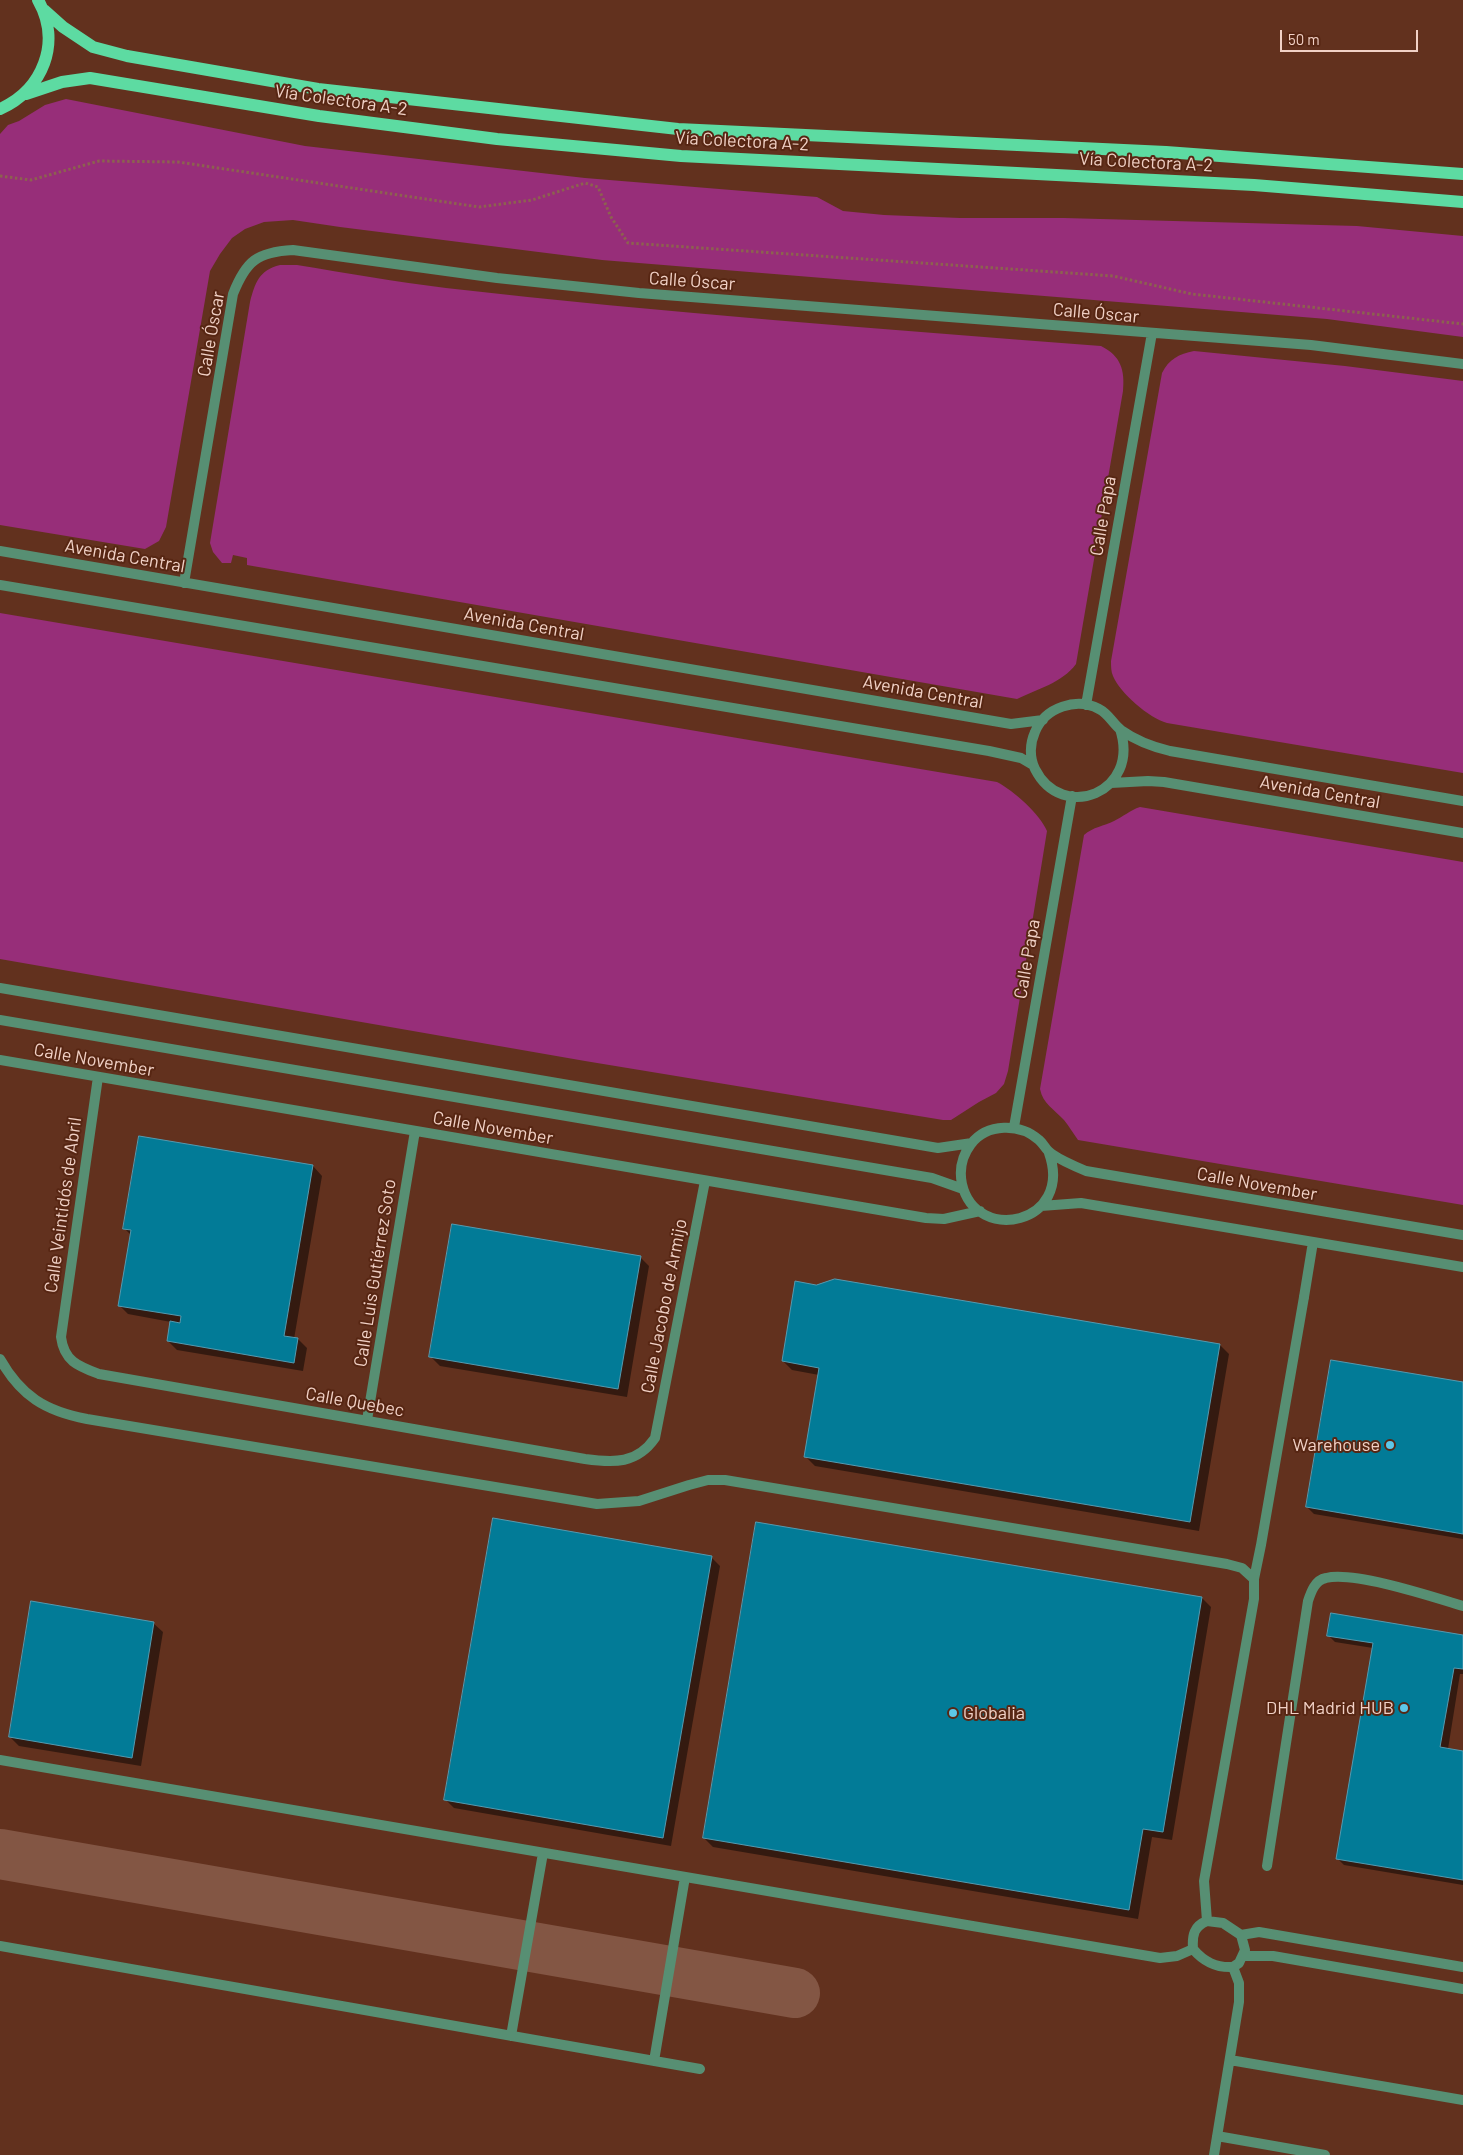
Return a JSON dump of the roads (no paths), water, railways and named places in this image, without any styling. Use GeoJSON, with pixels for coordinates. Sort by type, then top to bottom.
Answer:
{"type":"FeatureCollection","features":[{"type":"Feature","properties":{"kind":"main road"},"geometry":{"type":"LineString","coordinates":[[0,109],[12,104],[26,94],[37,80],[45,64],[49,46],[49,28],[41,5]]}},
{"type":"Feature","properties":{"kind":"main road","name":"Vía Colectora A-2"},"geometry":{"type":"LineString","coordinates":[[41,5],[63,27],[93,47],[127,56],[328,91],[678,129],[1166,152],[1463,174]]}},
{"type":"Feature","properties":{"kind":"main road","name":"Vía Colectora A-2"},"geometry":{"type":"LineString","coordinates":[[26,94],[62,82],[90,78],[318,116],[460,134],[672,155],[1254,185],[1463,202]]}},
{"type":"Feature","properties":{"kind":"street","name":"Calle Óscar"},"geometry":{"type":"LineString","coordinates":[[184,583],[233,294],[247,265],[262,256],[276,251],[293,250],[497,278],[639,293],[1311,345],[1463,364]]}},
{"type":"Feature","properties":{"kind":"street","name":"Calle Papa"},"geometry":{"type":"LineString","coordinates":[[1086,705],[1152,333]]}},
{"type":"Feature","properties":{"kind":"street","name":"Avenida Central"},"geometry":{"type":"LineString","coordinates":[[0,552],[1010,724],[1042,720]]}},
{"type":"Feature","properties":{"kind":"street"},"geometry":{"type":"LineString","coordinates":[[0,585],[989,750],[1021,758],[1034,766]]}},
{"type":"Feature","properties":{"kind":"street"},"geometry":{"type":"LineString","coordinates":[[1070,704],[1086,705],[1100,709],[1120,729],[1124,746],[1123,763],[1111,783],[1100,792],[1086,796],[1072,796],[1059,793],[1039,777],[1031,754],[1032,741],[1042,720],[1055,710],[1070,704]]}},
{"type":"Feature","properties":{"kind":"street","name":"Avenida Central"},"geometry":{"type":"LineString","coordinates":[[1120,729],[1155,748],[1463,801]]}},
{"type":"Feature","properties":{"kind":"street","name":"Avenida Central"},"geometry":{"type":"LineString","coordinates":[[1111,783],[1164,782],[1463,833]]}},
{"type":"Feature","properties":{"kind":"street","name":"Calle Papa"},"geometry":{"type":"LineString","coordinates":[[1014,1127],[1072,796]]}},
{"type":"Feature","properties":{"kind":"street"},"geometry":{"type":"LineString","coordinates":[[0,988],[938,1148],[972,1143]]}},
{"type":"Feature","properties":{"kind":"street","name":"Calle November"},"geometry":{"type":"LineString","coordinates":[[0,1020],[932,1178],[963,1189]]}},
{"type":"Feature","properties":{"kind":"street","name":"Calle November"},"geometry":{"type":"LineString","coordinates":[[0,1060],[926,1218],[944,1219],[980,1212]]}},
{"type":"Feature","properties":{"kind":"street","name":"Calle Veintidós de Abril"},"geometry":{"type":"LineString","coordinates":[[60,1337],[98,1077]]}},
{"type":"Feature","properties":{"kind":"street"},"geometry":{"type":"LineString","coordinates":[[1014,1127],[1028,1132],[1040,1141],[1049,1153],[1054,1175],[1048,1197],[1041,1206],[1030,1214],[1018,1219],[992,1218],[980,1212],[970,1202],[963,1189],[961,1165],[965,1153],[972,1143],[984,1133],[998,1128],[1014,1127]]}},
{"type":"Feature","properties":{"kind":"street","name":"Calle Luis Gutiérrez Soto"},"geometry":{"type":"LineString","coordinates":[[367,1420],[416,1132]]}},
{"type":"Feature","properties":{"kind":"street","name":"Calle November"},"geometry":{"type":"LineString","coordinates":[[1049,1153],[1069,1164],[1092,1172],[1463,1235]]}},
{"type":"Feature","properties":{"kind":"street","name":"Calle Jacobo de Armijo"},"geometry":{"type":"LineString","coordinates":[[656,1438],[705,1181]]}},
{"type":"Feature","properties":{"kind":"street"},"geometry":{"type":"LineString","coordinates":[[1041,1206],[1081,1203],[1463,1267]]}},
{"type":"Feature","properties":{"kind":"street"},"geometry":{"type":"LineString","coordinates":[[1206,1921],[1204,1881],[1254,1598],[1254,1579],[1313,1242]]}},
{"type":"Feature","properties":{"kind":"street","name":"Calle Quebec"},"geometry":{"type":"LineString","coordinates":[[60,1337],[63,1349],[70,1359],[82,1368],[99,1374],[606,1462],[637,1456],[648,1448],[656,1438]]}},
{"type":"Feature","properties":{"kind":"street"},"geometry":{"type":"LineString","coordinates":[[0,1359],[17,1383],[34,1400],[55,1411],[87,1419],[597,1504],[639,1501],[708,1480],[725,1480],[1227,1564],[1242,1568],[1254,1579]]}},
{"type":"Feature","properties":{"kind":"street"},"geometry":{"type":"LineString","coordinates":[[1266,1866],[1308,1601],[1313,1587],[1325,1578],[1349,1578],[1398,1588],[1463,1606]]}},
{"type":"Feature","properties":{"kind":"street"},"geometry":{"type":"LineString","coordinates":[[0,1760],[1160,1958],[1177,1956],[1193,1948]]}},
{"type":"Feature","properties":{"kind":"street"},"geometry":{"type":"LineString","coordinates":[[511,2036],[543,1853]]}},
{"type":"Feature","properties":{"kind":"street"},"geometry":{"type":"LineString","coordinates":[[654,2061],[685,1877]]}},
{"type":"Feature","properties":{"kind":"street"},"geometry":{"type":"LineString","coordinates":[[1206,1921],[1223,1923],[1241,1935],[1245,1950],[1244,1956],[1233,1967],[1211,1964],[1200,1957],[1193,1948],[1194,1930],[1200,1924],[1206,1921]]}},
{"type":"Feature","properties":{"kind":"street"},"geometry":{"type":"LineString","coordinates":[[1241,1935],[1259,1932],[1463,1967]]}},
{"type":"Feature","properties":{"kind":"street"},"geometry":{"type":"LineString","coordinates":[[0,1946],[700,2069]]}},
{"type":"Feature","properties":{"kind":"street"},"geometry":{"type":"LineString","coordinates":[[1244,1956],[1273,1956],[1463,1989]]}},
{"type":"Feature","properties":{"kind":"street"},"geometry":{"type":"LineString","coordinates":[[1214,2155],[1239,2002],[1238,1983],[1233,1967]]}},
{"type":"Feature","properties":{"kind":"street"},"geometry":{"type":"LineString","coordinates":[[1230,2060],[1463,2100]]}},
{"type":"Feature","properties":{"kind":"street"},"geometry":{"type":"LineString","coordinates":[[1217,2136],[1325,2155]]}},
{"type":"Feature","properties":{"kind":"place","name":"Warehouse"},"geometry":{"type":"Point","coordinates":[1390,1445]}},
{"type":"Feature","properties":{"kind":"place","name":"DHL Madrid HUB"},"geometry":{"type":"Point","coordinates":[1404,1708]}},
{"type":"Feature","properties":{"kind":"place","name":"Globalia"},"geometry":{"type":"Point","coordinates":[953,1713]}}]}
